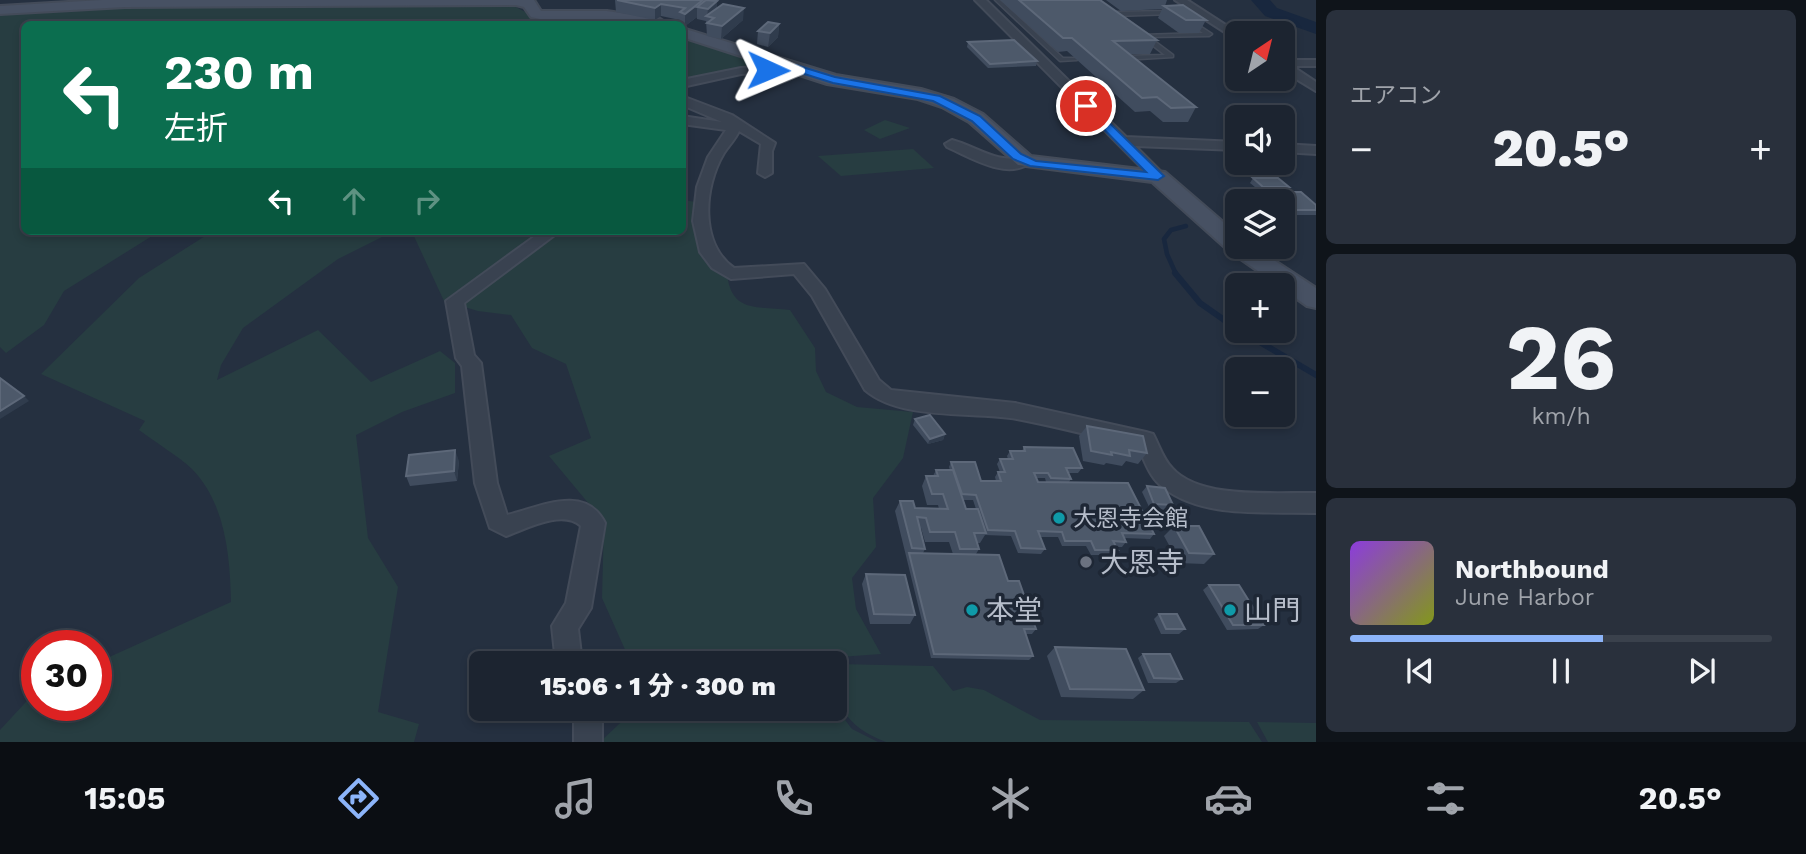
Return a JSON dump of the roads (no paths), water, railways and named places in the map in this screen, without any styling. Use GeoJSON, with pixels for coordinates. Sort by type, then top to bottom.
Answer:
{"type":"FeatureCollection","features":[{"type":"Feature","properties":{"kind":"main road"},"geometry":{"type":"LineString","coordinates":[[0,10],[125,3],[524,1],[532,5],[536,14],[540,15],[607,15],[642,21]]}},
{"type":"Feature","properties":{"kind":"main road"},"geometry":{"type":"LineString","coordinates":[[686,33],[833,80],[921,94],[948,103],[976,118],[1025,161],[1158,176],[1225,235]]}},
{"type":"Feature","properties":{"kind":"main road"},"geometry":{"type":"LineString","coordinates":[[1257,259],[1316,300]]}},
{"type":"Feature","properties":{"kind":"street"},"geometry":{"type":"LineString","coordinates":[[980,0],[1158,176]]}},
{"type":"Feature","properties":{"kind":"street"},"geometry":{"type":"LineString","coordinates":[[1180,0],[1225,29]]}},
{"type":"Feature","properties":{"kind":"street"},"geometry":{"type":"LineString","coordinates":[[1295,64],[1316,63]]}},
{"type":"Feature","properties":{"kind":"street"},"geometry":{"type":"LineString","coordinates":[[686,83],[741,71],[796,68]]}},
{"type":"Feature","properties":{"kind":"street"},"geometry":{"type":"LineString","coordinates":[[1295,72],[1316,87]]}},
{"type":"Feature","properties":{"kind":"street"},"geometry":{"type":"LineString","coordinates":[[686,102],[768,144],[765,151],[765,173]]}},
{"type":"Feature","properties":{"kind":"street"},"geometry":{"type":"LineString","coordinates":[[686,120],[729,122]]}},
{"type":"Feature","properties":{"kind":"street"},"geometry":{"type":"LineString","coordinates":[[729,122],[732,134],[715,154],[701,205],[700,230],[713,260],[731,274],[798,268],[819,293],[872,385],[884,395],[899,400],[1015,411],[1146,440],[1165,476],[1182,490],[1231,501],[1316,503]]}},
{"type":"Feature","properties":{"kind":"street"},"geometry":{"type":"LineString","coordinates":[[1122,141],[1225,145]]}},
{"type":"Feature","properties":{"kind":"street"},"geometry":{"type":"LineString","coordinates":[[952,144],[1003,163],[1021,164],[1025,161]]}},
{"type":"Feature","properties":{"kind":"street"},"geometry":{"type":"LineString","coordinates":[[1295,148],[1316,149]]}},
{"type":"Feature","properties":{"kind":"street"},"geometry":{"type":"LineString","coordinates":[[546,235],[455,301],[465,358],[471,363],[486,483],[498,521],[506,526],[565,508],[585,514],[593,523],[578,608],[565,626],[568,651]]}},
{"type":"Feature","properties":{"kind":"street"},"geometry":{"type":"LineString","coordinates":[[588,721],[588,742]]}},
{"type":"Feature","properties":{"kind":"lane"},"geometry":{"type":"LineString","coordinates":[[997,0],[1062,60],[1076,59]]}},
{"type":"Feature","properties":{"kind":"lane"},"geometry":{"type":"LineString","coordinates":[[1115,14],[1177,13],[1168,6]]}},
{"type":"Feature","properties":{"kind":"lane"},"geometry":{"type":"LineString","coordinates":[[1105,7],[1125,22]]}},
{"type":"Feature","properties":{"kind":"lane"},"geometry":{"type":"LineString","coordinates":[[1145,36],[1209,34],[1188,20]]}},
{"type":"Feature","properties":{"kind":"lane"},"geometry":{"type":"LineString","coordinates":[[1111,58],[1171,56],[1135,29]]}},
{"type":"Feature","properties":{"kind":"waterway"},"geometry":{"type":"LineString","coordinates":[[1260,0],[1271,12],[1316,28]]}},
{"type":"Feature","properties":{"kind":"waterway"},"geometry":{"type":"LineString","coordinates":[[1176,274],[1164,239],[1171,230],[1186,226]]}},
{"type":"Feature","properties":{"kind":"waterway"},"geometry":{"type":"LineString","coordinates":[[1175,273],[1200,303],[1225,321]]}},
{"type":"Feature","properties":{"kind":"waterway"},"geometry":{"type":"LineString","coordinates":[[1261,343],[1316,375]]}},
{"type":"Feature","properties":{"kind":"place","name":"大恩寺会館"},"geometry":{"type":"Point","coordinates":[1059,518]}},
{"type":"Feature","properties":{"kind":"place","name":"大恩寺"},"geometry":{"type":"Point","coordinates":[1086,562]}},
{"type":"Feature","properties":{"kind":"place","name":"本堂"},"geometry":{"type":"Point","coordinates":[972,610]}},
{"type":"Feature","properties":{"kind":"place","name":"山門"},"geometry":{"type":"Point","coordinates":[1230,610]}}]}
